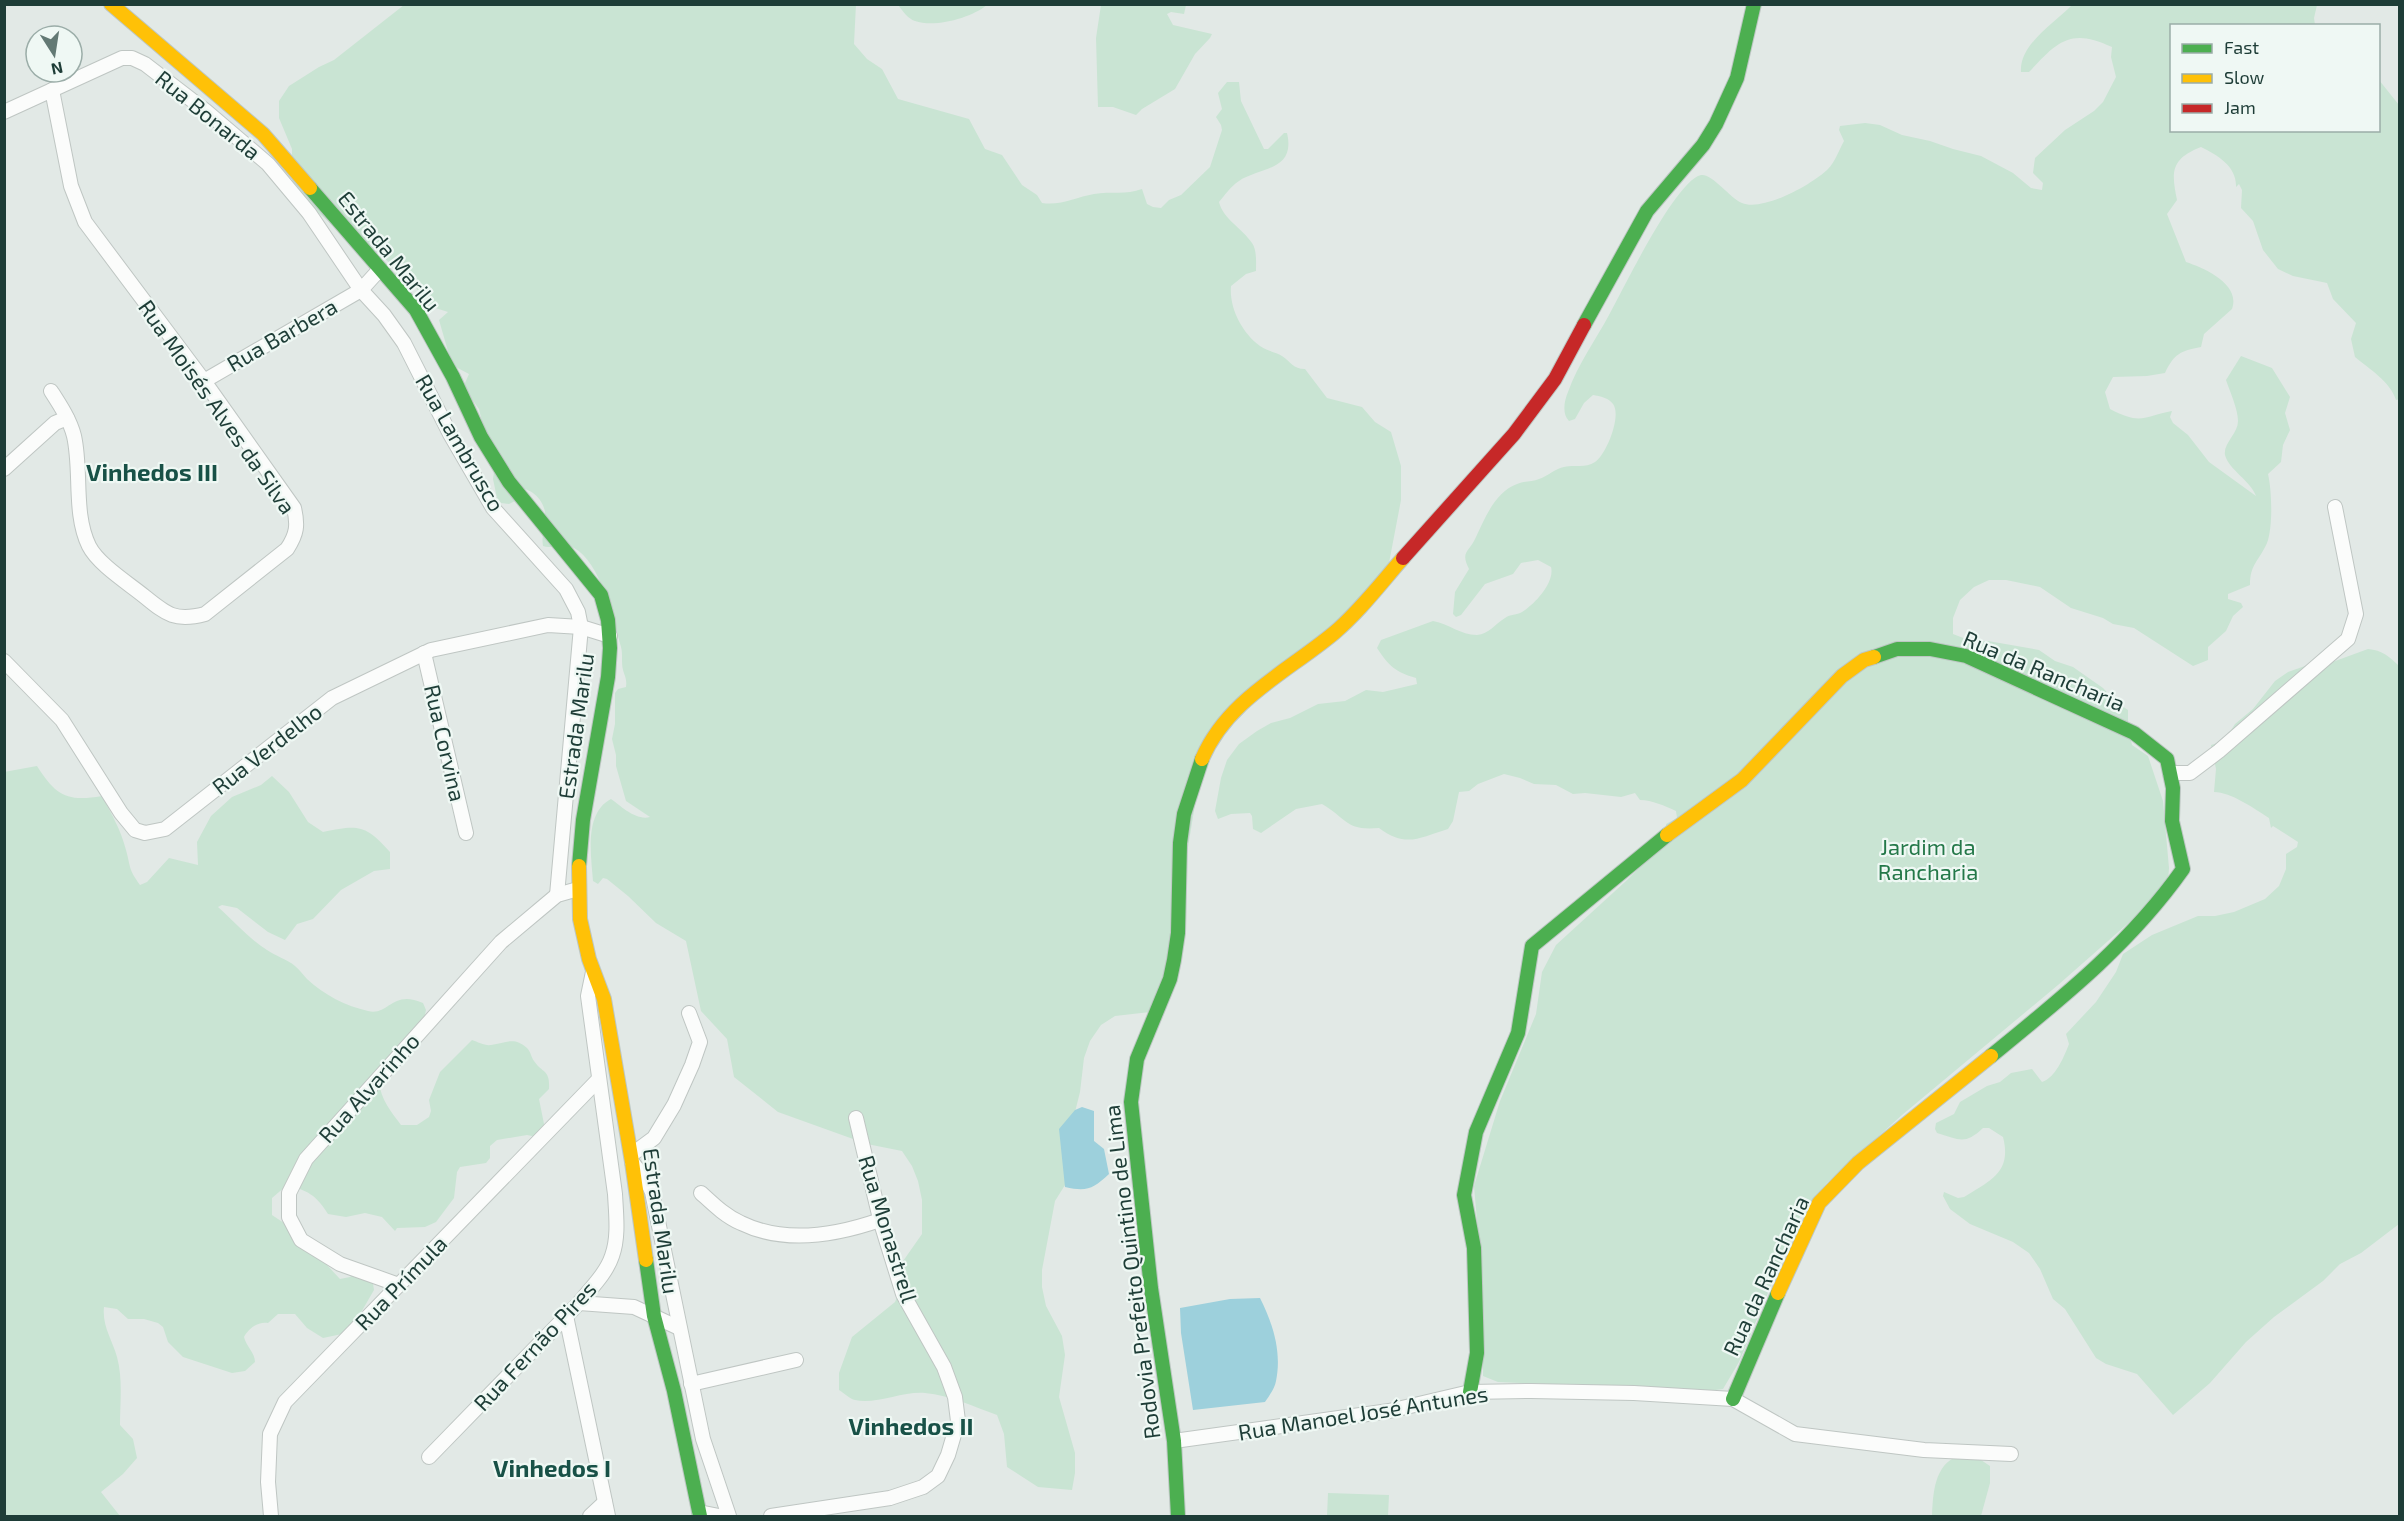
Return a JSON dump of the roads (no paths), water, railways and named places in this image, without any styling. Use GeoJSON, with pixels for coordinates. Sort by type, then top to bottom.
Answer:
{"type":"FeatureCollection","features":[{"type":"Feature","properties":{"kind":"street","name":"Estrada Marilu"},"geometry":{"type":"LineString","coordinates":[[111,4],[263,134],[416,310],[453,377],[481,437],[509,482],[584,571],[601,595],[607,612],[610,636],[606,694],[583,821],[578,890],[579,911],[593,972],[604,999],[654,1316],[674,1391],[699,1514]]}},
{"type":"Feature","properties":{"kind":"street","name":"Rodovia Prefeito Quintino de Lima"},"geometry":{"type":"LineString","coordinates":[[1178,1516],[1174,1441],[1151,1288],[1131,1102],[1137,1059],[1170,979],[1174,960],[1178,933],[1180,843],[1184,814],[1197,772],[1205,753],[1226,719],[1243,702],[1313,650],[1349,618],[1482,471],[1542,398],[1570,353],[1647,211],[1702,145],[1716,124],[1737,78],[1754,4]]}},
{"type":"Feature","properties":{"kind":"street","name":"Rua Bonarda"},"geometry":{"type":"LineString","coordinates":[[4,112],[122,58],[132,58],[145,64],[206,111],[268,165],[309,213],[361,290]]}},
{"type":"Feature","properties":{"kind":"street","name":"Rua Moisés Alves da Silva"},"geometry":{"type":"LineString","coordinates":[[51,391],[67,418],[74,436],[82,522],[89,547],[99,559],[158,608],[175,618],[205,614],[287,549],[296,536],[297,522],[294,508],[204,381],[85,222],[71,186],[52,90]]}},
{"type":"Feature","properties":{"kind":"street","name":"Rua Barbera"},"geometry":{"type":"LineString","coordinates":[[204,381],[361,290],[380,269]]}},
{"type":"Feature","properties":{"kind":"street","name":"Rua Lambrusco"},"geometry":{"type":"LineString","coordinates":[[361,290],[384,315],[404,343],[450,434],[493,508],[566,589],[578,612],[581,627],[579,672],[571,731],[556,895]]}},
{"type":"Feature","properties":{"kind":"street"},"geometry":{"type":"LineString","coordinates":[[4,469],[55,423],[67,418]]}},
{"type":"Feature","properties":{"kind":"street"},"geometry":{"type":"LineString","coordinates":[[2170,772],[2190,773],[2219,751],[2349,639],[2356,614],[2335,507]]}},
{"type":"Feature","properties":{"kind":"street","name":"Rua Verdelho"},"geometry":{"type":"LineString","coordinates":[[4,661],[62,720],[121,813],[135,830],[145,833],[165,829],[332,698],[431,650],[548,625],[581,627],[610,636]]}},
{"type":"Feature","properties":{"kind":"street","name":"Rua da Rancharia"},"geometry":{"type":"LineString","coordinates":[[1470,1392],[1477,1353],[1474,1248],[1464,1195],[1476,1132],[1518,1033],[1532,946],[1651,847],[1742,780],[1842,676],[1864,660],[1898,649],[1930,649],[1966,656],[2029,686],[2079,706],[2134,734],[2167,759],[2174,788],[2172,821],[2183,869],[2162,899],[2126,940],[2067,994],[1858,1163],[1819,1203],[1732,1400]]}},
{"type":"Feature","properties":{"kind":"street","name":"Rua Corvina"},"geometry":{"type":"LineString","coordinates":[[424,653],[466,833]]}},
{"type":"Feature","properties":{"kind":"street","name":"Rua Alvarinho"},"geometry":{"type":"LineString","coordinates":[[399,1286],[340,1264],[301,1240],[289,1217],[289,1193],[306,1159],[501,942],[556,895],[578,890]]}},
{"type":"Feature","properties":{"kind":"street","name":"Rua Fernão Pires"},"geometry":{"type":"LineString","coordinates":[[429,1457],[579,1303],[597,1281],[612,1257],[616,1225],[615,1194],[588,996],[593,972]]}},
{"type":"Feature","properties":{"kind":"street"},"geometry":{"type":"LineString","coordinates":[[689,1013],[700,1042],[692,1065],[674,1106],[654,1138],[631,1159],[652,1192],[703,1439],[729,1516]]}},
{"type":"Feature","properties":{"kind":"street","name":"Rua Prímula"},"geometry":{"type":"LineString","coordinates":[[271,1516],[268,1482],[270,1434],[285,1402],[599,1079]]}},
{"type":"Feature","properties":{"kind":"street","name":"Rua Monastrell"},"geometry":{"type":"LineString","coordinates":[[771,1516],[891,1498],[923,1487],[938,1476],[948,1455],[958,1421],[955,1398],[944,1367],[903,1294],[880,1220],[856,1118]]}},
{"type":"Feature","properties":{"kind":"street"},"geometry":{"type":"LineString","coordinates":[[701,1192],[719,1209],[741,1224],[797,1236],[855,1229],[880,1220]]}},
{"type":"Feature","properties":{"kind":"street"},"geometry":{"type":"LineString","coordinates":[[579,1303],[634,1307],[679,1328]]}},
{"type":"Feature","properties":{"kind":"street"},"geometry":{"type":"LineString","coordinates":[[566,1316],[608,1516]]}},
{"type":"Feature","properties":{"kind":"street"},"geometry":{"type":"LineString","coordinates":[[691,1384],[796,1360]]}},
{"type":"Feature","properties":{"kind":"street","name":"Rua Manoel José Antunes"},"geometry":{"type":"LineString","coordinates":[[1174,1441],[1389,1411],[1470,1392],[1634,1393],[1732,1400],[1795,1434],[1924,1450],[2011,1454]]}},
{"type":"Feature","properties":{"kind":"street"},"geometry":{"type":"LineString","coordinates":[[590,1516],[605,1502]]}},
{"type":"Feature","properties":{"kind":"street"},"geometry":{"type":"LineString","coordinates":[[699,1514],[719,1516]]}},
{"type":"Feature","properties":{"kind":"water"},"geometry":{"type":"Polygon","coordinates":[[[1082,1107],[1094,1111],[1094,1141],[1104,1149],[1109,1174],[1094,1186],[1079,1189],[1065,1187],[1059,1129],[1075,1110],[1082,1107]]]}},
{"type":"Feature","properties":{"kind":"water"},"geometry":{"type":"Polygon","coordinates":[[[1260,1298],[1269,1318],[1277,1349],[1278,1370],[1272,1392],[1265,1402],[1193,1410],[1181,1333],[1180,1308],[1230,1299],[1260,1298]]]}},
{"type":"Feature","properties":{"kind":"district","name":"Vinhedos III"},"geometry":{"type":"Point","coordinates":[152,473]}},
{"type":"Feature","properties":{"kind":"district","name":"Vinhedos II"},"geometry":{"type":"Point","coordinates":[911,1427]}},
{"type":"Feature","properties":{"kind":"district","name":"Vinhedos I"},"geometry":{"type":"Point","coordinates":[552,1469]}},
{"type":"Feature","properties":{"kind":"park label","name":"Jardim da Rancharia"},"geometry":{"type":"Point","coordinates":[1928,860]}}]}
